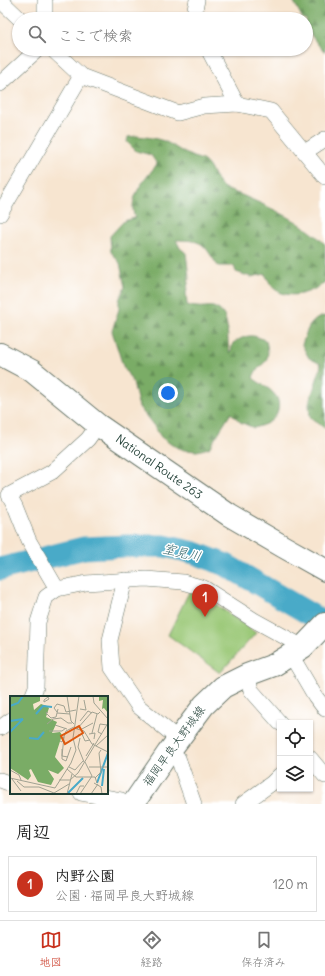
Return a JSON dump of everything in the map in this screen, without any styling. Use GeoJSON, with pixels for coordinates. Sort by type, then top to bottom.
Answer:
{"type":"FeatureCollection","features":[{"type":"Feature","properties":{"kind":"main road","name":"National Route 263"},"geometry":{"type":"LineString","coordinates":[[0,354],[32,371],[98,425],[229,515],[284,548],[325,570]]}},
{"type":"Feature","properties":{"kind":"main road","name":"福岡早良大野城線"},"geometry":{"type":"LineString","coordinates":[[133,804],[173,746],[204,705],[223,687],[246,675],[274,665],[297,651],[325,624]]}},
{"type":"Feature","properties":{"kind":"street"},"geometry":{"type":"LineString","coordinates":[[0,0],[13,12]]}},
{"type":"Feature","properties":{"kind":"street"},"geometry":{"type":"LineString","coordinates":[[45,0],[45,12]]}},
{"type":"Feature","properties":{"kind":"street"},"geometry":{"type":"LineString","coordinates":[[195,12],[198,0]]}},
{"type":"Feature","properties":{"kind":"street"},"geometry":{"type":"LineString","coordinates":[[0,84],[30,56]]}},
{"type":"Feature","properties":{"kind":"street"},"geometry":{"type":"LineString","coordinates":[[60,56],[81,76],[178,113],[204,106],[237,104],[271,111],[325,176]]}},
{"type":"Feature","properties":{"kind":"street"},"geometry":{"type":"LineString","coordinates":[[212,56],[237,104]]}},
{"type":"Feature","properties":{"kind":"street"},"geometry":{"type":"LineString","coordinates":[[0,214],[81,76]]}},
{"type":"Feature","properties":{"kind":"street"},"geometry":{"type":"LineString","coordinates":[[305,152],[325,139]]}},
{"type":"Feature","properties":{"kind":"street"},"geometry":{"type":"LineString","coordinates":[[57,589],[29,541],[15,506],[4,495],[52,472],[88,440],[98,425]]}},
{"type":"Feature","properties":{"kind":"street"},"geometry":{"type":"LineString","coordinates":[[32,696],[36,687],[38,622],[46,597],[57,589],[86,584],[146,579],[183,582],[204,588],[254,620],[297,651],[308,683],[325,709]]}},
{"type":"Feature","properties":{"kind":"street"},"geometry":{"type":"LineString","coordinates":[[125,580],[110,640],[112,668],[138,706],[173,746],[194,804]]}},
{"type":"Feature","properties":{"kind":"street"},"geometry":{"type":"LineString","coordinates":[[246,675],[251,690],[277,720]]}},
{"type":"Feature","properties":{"kind":"street"},"geometry":{"type":"LineString","coordinates":[[0,728],[10,721]]}},
{"type":"Feature","properties":{"kind":"street"},"geometry":{"type":"LineString","coordinates":[[313,762],[325,776]]}},
{"type":"Feature","properties":{"kind":"street"},"geometry":{"type":"LineString","coordinates":[[243,804],[277,778]]}},
{"type":"Feature","properties":{"kind":"street"},"geometry":{"type":"LineString","coordinates":[[0,780],[10,784]]}},
{"type":"Feature","properties":{"kind":"street"},"geometry":{"type":"LineString","coordinates":[[87,794],[121,800],[128,804]]}},
{"type":"Feature","properties":{"kind":"green space"},"geometry":{"type":"Polygon","coordinates":[[[293,0],[325,0],[325,52],[313,38],[313,12],[299,12],[293,0]]]}},
{"type":"Feature","properties":{"kind":"green space"},"geometry":{"type":"Polygon","coordinates":[[[137,136],[164,141],[203,161],[207,164],[221,186],[229,191],[242,195],[287,216],[307,229],[325,244],[325,282],[308,292],[288,295],[274,289],[265,274],[251,277],[236,272],[234,266],[218,266],[206,248],[198,242],[176,240],[180,248],[186,253],[189,278],[186,293],[187,305],[193,307],[213,307],[219,310],[226,321],[230,354],[233,343],[242,338],[253,336],[266,341],[268,351],[265,363],[256,371],[253,378],[273,392],[277,398],[279,406],[275,417],[272,420],[266,424],[254,428],[240,422],[231,413],[209,448],[197,451],[184,450],[172,445],[161,437],[139,407],[133,383],[123,366],[112,331],[119,309],[119,300],[125,287],[120,263],[111,252],[110,236],[124,221],[135,218],[133,203],[135,196],[138,189],[157,164],[151,155],[136,151],[127,142],[128,137],[137,136]]]}},
{"type":"Feature","properties":{"kind":"green space"},"geometry":{"type":"Polygon","coordinates":[[[325,316],[325,427],[323,427],[310,417],[309,403],[321,364],[309,358],[302,345],[309,326],[320,317],[325,316]]]}},
{"type":"Feature","properties":{"kind":"green space"},"geometry":{"type":"Polygon","coordinates":[[[189,592],[211,601],[256,633],[220,673],[168,635],[189,592]]]}},
{"type":"Feature","properties":{"kind":"waterway","name":"室見川"},"geometry":{"type":"LineString","coordinates":[[0,569],[84,548],[164,546],[195,553],[226,565],[325,623]]}},
{"type":"Feature","properties":{"kind":"place","name":"内野公園"},"geometry":{"type":"Point","coordinates":[205,617]}}]}
